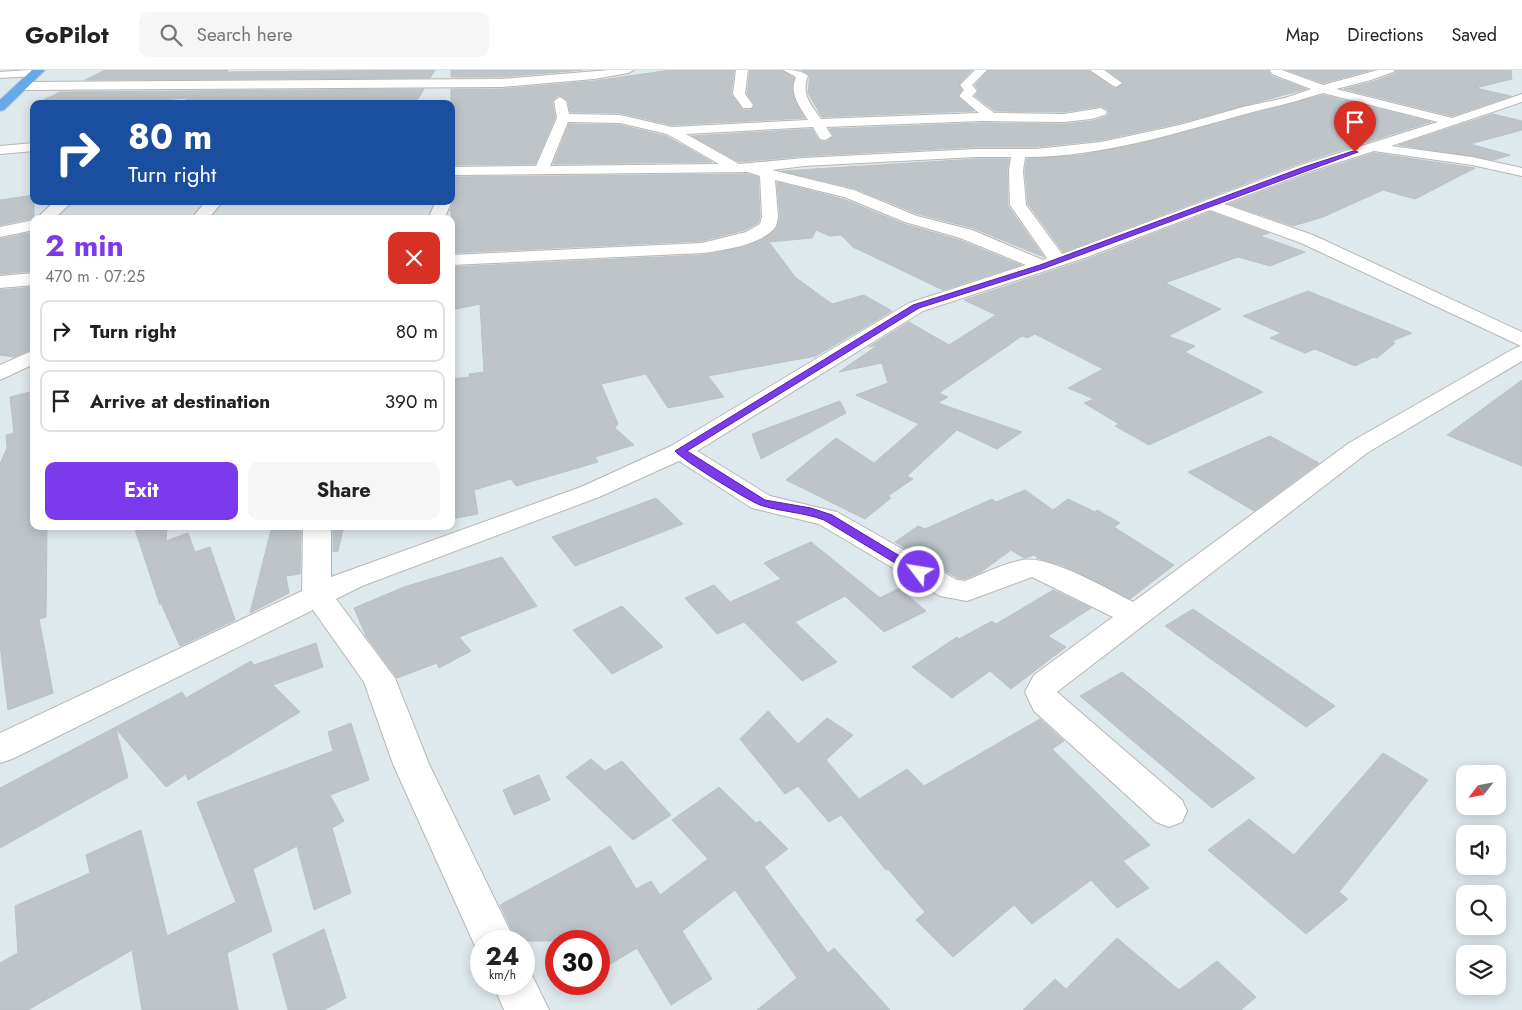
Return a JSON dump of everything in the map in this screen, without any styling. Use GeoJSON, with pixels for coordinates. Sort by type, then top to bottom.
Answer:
{"type":"FeatureCollection","features":[{"type":"Feature","properties":{"kind":"main road"},"geometry":{"type":"LineString","coordinates":[[0,107],[38,71]]}},
{"type":"Feature","properties":{"kind":"street"},"geometry":{"type":"LineString","coordinates":[[316,97],[345,70]]}},
{"type":"Feature","properties":{"kind":"street"},"geometry":{"type":"LineString","coordinates":[[23,86],[501,83],[606,75],[628,70]]}},
{"type":"Feature","properties":{"kind":"street"},"geometry":{"type":"LineString","coordinates":[[742,70],[739,94],[747,105]]}},
{"type":"Feature","properties":{"kind":"street"},"geometry":{"type":"LineString","coordinates":[[789,70],[802,76],[798,87],[801,99],[840,160]]}},
{"type":"Feature","properties":{"kind":"street"},"geometry":{"type":"LineString","coordinates":[[981,70],[966,85],[971,92],[965,96],[991,117]]}},
{"type":"Feature","properties":{"kind":"street"},"geometry":{"type":"LineString","coordinates":[[1096,70],[1116,83]]}},
{"type":"Feature","properties":{"kind":"street"},"geometry":{"type":"LineString","coordinates":[[1276,70],[1276,72],[1284,76],[1322,89],[1453,122]]}},
{"type":"Feature","properties":{"kind":"street"},"geometry":{"type":"LineString","coordinates":[[456,176],[541,170],[743,168],[840,160],[976,153],[1019,153],[1091,148],[1162,134],[1247,110],[1288,101],[1389,70]]}},
{"type":"Feature","properties":{"kind":"street"},"geometry":{"type":"LineString","coordinates":[[0,75],[38,71]]}},
{"type":"Feature","properties":{"kind":"street"},"geometry":{"type":"LineString","coordinates":[[541,170],[563,118],[556,80]]}},
{"type":"Feature","properties":{"kind":"street"},"geometry":{"type":"LineString","coordinates":[[0,749],[317,595],[394,563],[590,492],[680,451],[916,307],[1050,264],[1306,168],[1453,122],[1522,98]]}},
{"type":"Feature","properties":{"kind":"street"},"geometry":{"type":"LineString","coordinates":[[563,118],[620,119],[672,131],[739,126],[902,120],[934,121],[991,117],[1076,117],[1095,115],[1101,112]]}},
{"type":"Feature","properties":{"kind":"street"},"geometry":{"type":"LineString","coordinates":[[672,131],[712,156],[743,168],[849,194],[911,220],[966,234],[1050,264]]}},
{"type":"Feature","properties":{"kind":"street"},"geometry":{"type":"LineString","coordinates":[[1371,147],[1472,161],[1522,172]]}},
{"type":"Feature","properties":{"kind":"street"},"geometry":{"type":"LineString","coordinates":[[0,150],[30,148]]}},
{"type":"Feature","properties":{"kind":"street"},"geometry":{"type":"LineString","coordinates":[[1019,153],[1016,171],[1018,205],[1050,264]]}},
{"type":"Feature","properties":{"kind":"street"},"geometry":{"type":"LineString","coordinates":[[455,260],[623,253],[702,248],[726,244],[752,236],[768,226],[770,217],[767,173]]}},
{"type":"Feature","properties":{"kind":"street"},"geometry":{"type":"LineString","coordinates":[[49,215],[60,205]]}},
{"type":"Feature","properties":{"kind":"street"},"geometry":{"type":"LineString","coordinates":[[202,215],[211,205]]}},
{"type":"Feature","properties":{"kind":"street"},"geometry":{"type":"LineString","coordinates":[[1211,205],[1300,235],[1522,340]]}},
{"type":"Feature","properties":{"kind":"street"},"geometry":{"type":"LineString","coordinates":[[0,232],[30,226]]}},
{"type":"Feature","properties":{"kind":"street"},"geometry":{"type":"LineString","coordinates":[[0,282],[30,278]]}},
{"type":"Feature","properties":{"kind":"street"},"geometry":{"type":"LineString","coordinates":[[1170,811],[1046,702],[1041,692],[1045,684],[1358,448],[1522,352]]}},
{"type":"Feature","properties":{"kind":"street"},"geometry":{"type":"LineString","coordinates":[[0,372],[30,358]]}},
{"type":"Feature","properties":{"kind":"street"},"geometry":{"type":"LineString","coordinates":[[680,451],[761,502],[811,511],[828,518],[950,589],[967,591],[1022,569],[1032,568],[1045,571],[1136,616]]}},
{"type":"Feature","properties":{"kind":"street"},"geometry":{"type":"LineString","coordinates":[[317,530],[317,595],[379,678],[411,764],[489,930]]}},
{"type":"Feature","properties":{"kind":"street"},"geometry":{"type":"LineString","coordinates":[[520,995],[527,1010]]}},
{"type":"Feature","properties":{"kind":"building"},"geometry":{"type":"Polygon","coordinates":[[[105,70],[228,70],[226,72],[435,70],[430,78],[85,80],[105,70]]]}},
{"type":"Feature","properties":{"kind":"building"},"geometry":{"type":"Polygon","coordinates":[[[451,70],[583,70],[501,77],[451,77],[451,70]]]}},
{"type":"Feature","properties":{"kind":"building"},"geometry":{"type":"Polygon","coordinates":[[[671,70],[734,70],[731,94],[743,110],[751,110],[755,105],[747,94],[750,70],[781,70],[794,78],[793,95],[805,118],[672,125],[620,113],[570,112],[568,101],[559,95],[552,101],[555,118],[535,164],[455,165],[455,100],[451,100],[451,89],[501,89],[594,81],[671,70]]]}},
{"type":"Feature","properties":{"kind":"building"},"geometry":{"type":"Polygon","coordinates":[[[801,70],[972,70],[959,84],[962,90],[957,96],[974,111],[822,117],[808,93],[810,75],[801,70]]]}},
{"type":"Feature","properties":{"kind":"building"},"geometry":{"type":"Polygon","coordinates":[[[989,70],[1088,70],[1115,89],[1124,83],[1107,70],[1268,70],[1271,76],[1306,89],[1180,123],[1101,140],[1036,147],[976,147],[804,156],[739,162],[692,136],[812,129],[818,140],[825,142],[834,136],[829,129],[982,123],[1064,124],[1092,121],[1106,117],[1109,113],[1108,110],[1101,106],[1064,112],[995,111],[975,96],[979,91],[975,85],[989,70]]]}},
{"type":"Feature","properties":{"kind":"building"},"geometry":{"type":"Polygon","coordinates":[[[1287,70],[1371,70],[1323,83],[1287,70]]]}},
{"type":"Feature","properties":{"kind":"building"},"geometry":{"type":"Polygon","coordinates":[[[1397,70],[1511,70],[1512,79],[1475,88],[1511,96],[1452,116],[1344,89],[1372,82],[1394,74],[1397,70]]]}},
{"type":"Feature","properties":{"kind":"building"},"geometry":{"type":"Polygon","coordinates":[[[424,89],[417,100],[186,100],[187,98],[162,100],[43,100],[60,92],[424,89]]]}},
{"type":"Feature","properties":{"kind":"building"},"geometry":{"type":"Polygon","coordinates":[[[1323,95],[1431,122],[1300,163],[1063,252],[1028,204],[1025,171],[1027,159],[1083,155],[1139,144],[1323,95]]]}},
{"type":"Feature","properties":{"kind":"building"},"geometry":{"type":"Polygon","coordinates":[[[1493,114],[1522,121],[1522,130],[1470,144],[1510,155],[1494,160],[1399,145],[1493,114]]]}},
{"type":"Feature","properties":{"kind":"building"},"geometry":{"type":"Polygon","coordinates":[[[569,124],[620,125],[666,136],[712,162],[553,164],[569,124]]]}},
{"type":"Feature","properties":{"kind":"building"},"geometry":{"type":"Polygon","coordinates":[[[1374,153],[1475,168],[1415,199],[1383,190],[1323,217],[1293,226],[1229,204],[1312,173],[1374,153]]]}},
{"type":"Feature","properties":{"kind":"building"},"geometry":{"type":"Polygon","coordinates":[[[976,159],[1009,159],[1007,171],[1008,206],[1044,257],[973,228],[918,214],[854,188],[782,171],[976,159]]]}},
{"type":"Feature","properties":{"kind":"building"},"geometry":{"type":"Polygon","coordinates":[[[748,174],[758,177],[760,217],[758,223],[745,230],[702,241],[455,253],[455,215],[451,215],[450,211],[452,205],[455,205],[455,177],[748,174]]]}},
{"type":"Feature","properties":{"kind":"building"},"geometry":{"type":"Polygon","coordinates":[[[777,182],[843,199],[904,224],[959,240],[1021,265],[943,290],[853,247],[841,235],[830,236],[816,230],[812,238],[769,242],[795,277],[832,304],[864,295],[892,311],[816,356],[708,376],[724,397],[668,408],[646,374],[601,384],[618,424],[615,428],[634,445],[595,457],[598,462],[516,486],[511,479],[474,490],[478,514],[455,518],[455,379],[470,377],[469,374],[484,372],[480,304],[455,309],[455,267],[702,255],[742,247],[763,239],[777,227],[780,217],[777,182]]]}},
{"type":"Feature","properties":{"kind":"building"},"geometry":{"type":"Polygon","coordinates":[[[30,196],[30,205],[34,205],[34,215],[30,215],[30,219],[0,225],[0,200],[30,196]]]}},
{"type":"Feature","properties":{"kind":"building"},"geometry":{"type":"Polygon","coordinates":[[[1210,212],[1269,233],[1260,236],[1305,252],[1270,266],[1238,257],[1165,283],[1221,309],[1168,336],[1195,346],[1185,352],[1263,392],[1149,445],[1115,426],[1119,424],[1084,403],[1094,399],[1068,388],[1103,369],[1035,334],[1027,338],[1022,336],[939,393],[948,397],[938,403],[1022,432],[997,449],[957,430],[907,476],[913,479],[888,496],[891,498],[865,519],[786,480],[836,438],[874,463],[919,424],[856,395],[888,383],[882,363],[839,372],[878,345],[869,347],[909,322],[949,345],[996,315],[964,300],[1088,259],[1210,212]]]}},
{"type":"Feature","properties":{"kind":"building"},"geometry":{"type":"Polygon","coordinates":[[[30,233],[30,271],[0,274],[0,239],[30,233]]]}},
{"type":"Feature","properties":{"kind":"building"},"geometry":{"type":"Polygon","coordinates":[[[30,287],[30,350],[14,357],[0,355],[0,290],[30,287]]]}},
{"type":"Feature","properties":{"kind":"building"},"geometry":{"type":"Polygon","coordinates":[[[1308,291],[1412,333],[1392,341],[1395,343],[1377,358],[1374,357],[1355,366],[1315,349],[1305,353],[1270,338],[1281,333],[1243,316],[1308,291]]]}},
{"type":"Feature","properties":{"kind":"building"},"geometry":{"type":"Polygon","coordinates":[[[1522,380],[1522,466],[1447,435],[1522,380]]]}},
{"type":"Feature","properties":{"kind":"building"},"geometry":{"type":"Polygon","coordinates":[[[30,392],[30,530],[47,530],[46,617],[39,619],[53,693],[8,710],[0,645],[0,464],[7,448],[6,435],[14,433],[10,397],[30,392]]]}},
{"type":"Feature","properties":{"kind":"building"},"geometry":{"type":"Polygon","coordinates":[[[840,401],[846,413],[761,459],[752,434],[840,401]]]}},
{"type":"Feature","properties":{"kind":"building"},"geometry":{"type":"Polygon","coordinates":[[[1270,436],[1319,463],[1254,511],[1188,472],[1270,436]]]}},
{"type":"Feature","properties":{"kind":"building"},"geometry":{"type":"Polygon","coordinates":[[[1025,490],[1053,510],[1068,499],[1095,512],[1097,510],[1120,523],[1114,527],[1174,565],[1130,599],[1064,566],[1037,558],[1035,555],[1024,558],[1011,550],[981,572],[965,579],[958,578],[895,542],[918,526],[925,529],[992,499],[996,502],[1025,490]]]}},
{"type":"Feature","properties":{"kind":"building"},"geometry":{"type":"Polygon","coordinates":[[[656,498],[683,524],[575,566],[552,537],[656,498]]]}},
{"type":"Feature","properties":{"kind":"building"},"geometry":{"type":"Polygon","coordinates":[[[135,530],[167,530],[166,541],[188,533],[195,552],[210,547],[235,620],[180,646],[160,601],[160,605],[135,530]]]}},
{"type":"Feature","properties":{"kind":"building"},"geometry":{"type":"Polygon","coordinates":[[[271,530],[301,530],[300,574],[286,576],[289,593],[250,613],[271,530]]]}},
{"type":"Feature","properties":{"kind":"building"},"geometry":{"type":"Polygon","coordinates":[[[333,530],[343,530],[338,551],[333,552],[333,530]]]}},
{"type":"Feature","properties":{"kind":"building"},"geometry":{"type":"Polygon","coordinates":[[[811,542],[880,598],[899,588],[926,611],[884,632],[845,596],[795,622],[837,662],[802,681],[744,622],[717,634],[685,598],[714,585],[730,602],[781,579],[764,563],[811,542]]]}},
{"type":"Feature","properties":{"kind":"building"},"geometry":{"type":"Polygon","coordinates":[[[502,557],[537,606],[459,637],[471,651],[439,668],[437,663],[397,678],[366,636],[354,608],[404,587],[502,557]]]}},
{"type":"Feature","properties":{"kind":"building"},"geometry":{"type":"Polygon","coordinates":[[[1053,590],[1091,608],[1048,636],[1066,647],[1011,689],[990,671],[952,698],[912,667],[957,637],[959,639],[992,621],[996,624],[1053,590]]]}},
{"type":"Feature","properties":{"kind":"building"},"geometry":{"type":"Polygon","coordinates":[[[622,606],[663,647],[612,674],[573,630],[622,606]]]}},
{"type":"Feature","properties":{"kind":"building"},"geometry":{"type":"Polygon","coordinates":[[[1193,609],[1335,706],[1306,727],[1165,626],[1193,609]]]}},
{"type":"Feature","properties":{"kind":"building"},"geometry":{"type":"Polygon","coordinates":[[[316,643],[323,667],[273,685],[300,712],[188,780],[186,774],[166,787],[116,729],[128,777],[0,848],[0,788],[182,692],[186,698],[251,661],[254,665],[316,643]]]}},
{"type":"Feature","properties":{"kind":"building"},"geometry":{"type":"Polygon","coordinates":[[[1122,672],[1255,778],[1212,808],[1080,696],[1122,672]]]}},
{"type":"Feature","properties":{"kind":"building"},"geometry":{"type":"Polygon","coordinates":[[[768,711],[798,744],[827,718],[853,735],[826,760],[859,799],[907,769],[924,786],[1040,719],[1064,741],[1052,749],[1150,845],[1123,861],[1149,888],[1117,908],[1091,880],[1032,924],[1014,905],[953,957],[916,920],[925,912],[888,869],[886,870],[841,815],[829,822],[798,786],[785,794],[740,739],[768,711]]]}},
{"type":"Feature","properties":{"kind":"building"},"geometry":{"type":"Polygon","coordinates":[[[351,723],[369,780],[330,795],[344,821],[332,828],[351,893],[314,910],[297,846],[253,869],[272,931],[227,953],[238,1010],[142,1010],[132,950],[28,1010],[0,1010],[0,963],[18,953],[15,906],[90,873],[86,855],[141,830],[167,936],[236,902],[197,802],[333,751],[328,732],[351,723]]]}},
{"type":"Feature","properties":{"kind":"building"},"geometry":{"type":"Polygon","coordinates":[[[1383,753],[1428,780],[1339,892],[1348,899],[1306,934],[1208,850],[1249,819],[1294,855],[1383,753]]]}},
{"type":"Feature","properties":{"kind":"building"},"geometry":{"type":"Polygon","coordinates":[[[591,759],[605,771],[622,761],[671,815],[633,840],[566,777],[591,759]]]}},
{"type":"Feature","properties":{"kind":"building"},"geometry":{"type":"Polygon","coordinates":[[[539,775],[550,800],[514,815],[503,790],[539,775]]]}},
{"type":"Feature","properties":{"kind":"building"},"geometry":{"type":"Polygon","coordinates":[[[719,787],[756,823],[760,821],[788,849],[764,867],[828,953],[834,948],[890,1010],[757,1010],[797,978],[735,890],[682,931],[712,979],[671,1005],[637,948],[610,964],[610,930],[545,930],[545,941],[535,941],[535,930],[512,930],[500,905],[610,846],[636,889],[651,881],[660,895],[708,859],[672,820],[719,787]]]}},
{"type":"Feature","properties":{"kind":"building"},"geometry":{"type":"Polygon","coordinates":[[[324,929],[346,998],[324,1010],[288,1010],[273,954],[324,929]]]}},
{"type":"Feature","properties":{"kind":"building"},"geometry":{"type":"Polygon","coordinates":[[[1117,938],[1179,990],[1217,961],[1256,997],[1241,1010],[1023,1010],[1055,979],[1066,989],[1117,938]]]}},
{"type":"Feature","properties":{"kind":"route"},"geometry":{"type":"LineString","coordinates":[[919,572],[828,518],[811,511],[761,502],[680,451],[916,307],[1043,266],[1211,205],[1306,168],[1355,152]]}}]}
